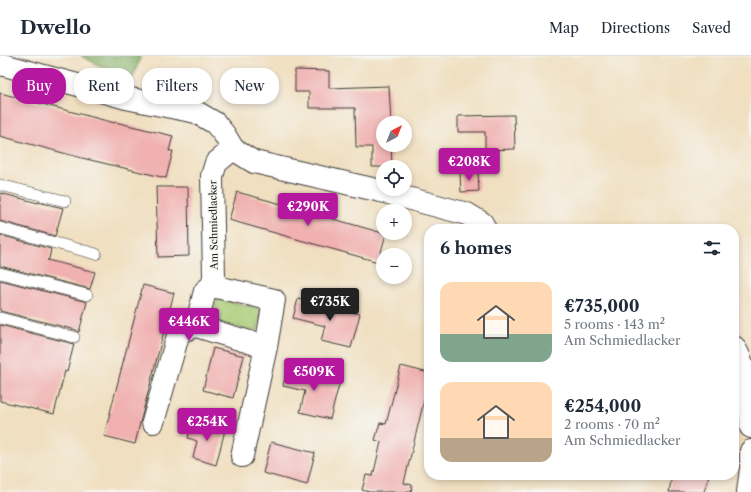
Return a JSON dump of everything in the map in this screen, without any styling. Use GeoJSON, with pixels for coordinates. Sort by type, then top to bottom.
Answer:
{"type":"FeatureCollection","features":[{"type":"Feature","properties":{"kind":"street"},"geometry":{"type":"LineString","coordinates":[[0,64],[126,98],[196,112],[215,123],[233,149],[254,162],[381,191],[466,214],[482,224]]}},
{"type":"Feature","properties":{"kind":"street","name":"Am Schmiedlacker"},"geometry":{"type":"LineString","coordinates":[[196,326],[205,291],[212,286],[214,277],[212,176],[216,163],[233,149]]}},
{"type":"Feature","properties":{"kind":"street"},"geometry":{"type":"LineString","coordinates":[[212,286],[274,300],[266,347],[242,456]]}},
{"type":"Feature","properties":{"kind":"street"},"geometry":{"type":"LineString","coordinates":[[153,422],[179,332],[196,326],[266,347]]}},
{"type":"Feature","properties":{"kind":"street"},"geometry":{"type":"LineString","coordinates":[[739,358],[748,389],[751,427]]}},
{"type":"Feature","properties":{"kind":"street"},"geometry":{"type":"LineString","coordinates":[[748,492],[751,468],[751,451]]}},
{"type":"Feature","properties":{"kind":"lane"},"geometry":{"type":"LineString","coordinates":[[0,184],[65,201]]}},
{"type":"Feature","properties":{"kind":"lane"},"geometry":{"type":"LineString","coordinates":[[0,228],[96,254]]}},
{"type":"Feature","properties":{"kind":"lane"},"geometry":{"type":"LineString","coordinates":[[0,272],[87,295]]}},
{"type":"Feature","properties":{"kind":"lane"},"geometry":{"type":"LineString","coordinates":[[0,318],[74,337]]}},
{"type":"Feature","properties":{"kind":"green space"},"geometry":{"type":"Polygon","coordinates":[[[81,56],[141,56],[134,74],[134,68],[104,68],[81,56]]]}},
{"type":"Feature","properties":{"kind":"green space"},"geometry":{"type":"Polygon","coordinates":[[[217,299],[262,309],[257,332],[212,322],[217,299]]]}},
{"type":"Feature","properties":{"kind":"building"},"geometry":{"type":"Polygon","coordinates":[[[295,70],[329,71],[329,88],[389,86],[391,116],[376,116],[376,152],[391,152],[392,160],[376,160],[376,167],[372,167],[372,147],[356,147],[355,108],[309,108],[309,92],[295,92],[295,70]]]}},
{"type":"Feature","properties":{"kind":"building"},"geometry":{"type":"Polygon","coordinates":[[[0,93],[12,96],[12,104],[42,104],[173,136],[169,151],[173,151],[166,178],[82,158],[0,136],[0,93]]]}},
{"type":"Feature","properties":{"kind":"building"},"geometry":{"type":"Polygon","coordinates":[[[514,115],[515,149],[485,150],[485,132],[458,132],[458,116],[514,115]]]}},
{"type":"Feature","properties":{"kind":"building"},"geometry":{"type":"Polygon","coordinates":[[[460,173],[478,173],[479,191],[461,192],[460,173]]]}},
{"type":"Feature","properties":{"kind":"building"},"geometry":{"type":"Polygon","coordinates":[[[156,187],[188,187],[189,256],[158,257],[156,187]]]}},
{"type":"Feature","properties":{"kind":"building"},"geometry":{"type":"Polygon","coordinates":[[[237,192],[285,205],[285,216],[309,215],[309,212],[376,231],[376,240],[384,240],[382,248],[376,248],[376,261],[229,220],[237,192]]]}},
{"type":"Feature","properties":{"kind":"building"},"geometry":{"type":"Polygon","coordinates":[[[0,193],[63,208],[55,236],[0,221],[0,193]]]}},
{"type":"Feature","properties":{"kind":"building"},"geometry":{"type":"Polygon","coordinates":[[[0,235],[51,249],[49,259],[47,260],[95,272],[90,289],[0,266],[0,235]]]}},
{"type":"Feature","properties":{"kind":"building"},"geometry":{"type":"Polygon","coordinates":[[[0,280],[87,302],[79,332],[0,311],[0,280]]]}},
{"type":"Feature","properties":{"kind":"building"},"geometry":{"type":"Polygon","coordinates":[[[143,285],[174,293],[135,444],[104,436],[143,285]]]}},
{"type":"Feature","properties":{"kind":"building"},"geometry":{"type":"Polygon","coordinates":[[[298,299],[360,314],[351,348],[321,341],[325,326],[293,318],[298,299]]]}},
{"type":"Feature","properties":{"kind":"building"},"geometry":{"type":"Polygon","coordinates":[[[0,325],[74,344],[67,372],[65,371],[54,414],[0,401],[0,325]]]}},
{"type":"Feature","properties":{"kind":"building"},"geometry":{"type":"Polygon","coordinates":[[[213,348],[244,356],[233,398],[203,390],[213,348]]]}},
{"type":"Feature","properties":{"kind":"building"},"geometry":{"type":"Polygon","coordinates":[[[401,366],[424,372],[424,401],[404,483],[412,485],[411,492],[369,492],[362,490],[366,475],[373,476],[381,442],[375,440],[380,423],[386,424],[401,366]]]}},
{"type":"Feature","properties":{"kind":"building"},"geometry":{"type":"Polygon","coordinates":[[[287,368],[340,381],[330,419],[300,412],[305,391],[283,386],[287,368]]]}},
{"type":"Feature","properties":{"kind":"building"},"geometry":{"type":"Polygon","coordinates":[[[192,422],[225,430],[216,465],[193,458],[197,441],[188,438],[192,422]]]}},
{"type":"Feature","properties":{"kind":"building"},"geometry":{"type":"Polygon","coordinates":[[[271,442],[315,453],[307,485],[263,473],[271,442]]]}},
{"type":"Feature","properties":{"kind":"building"},"geometry":{"type":"Polygon","coordinates":[[[671,480],[708,480],[704,492],[669,492],[671,480]]]}}]}
